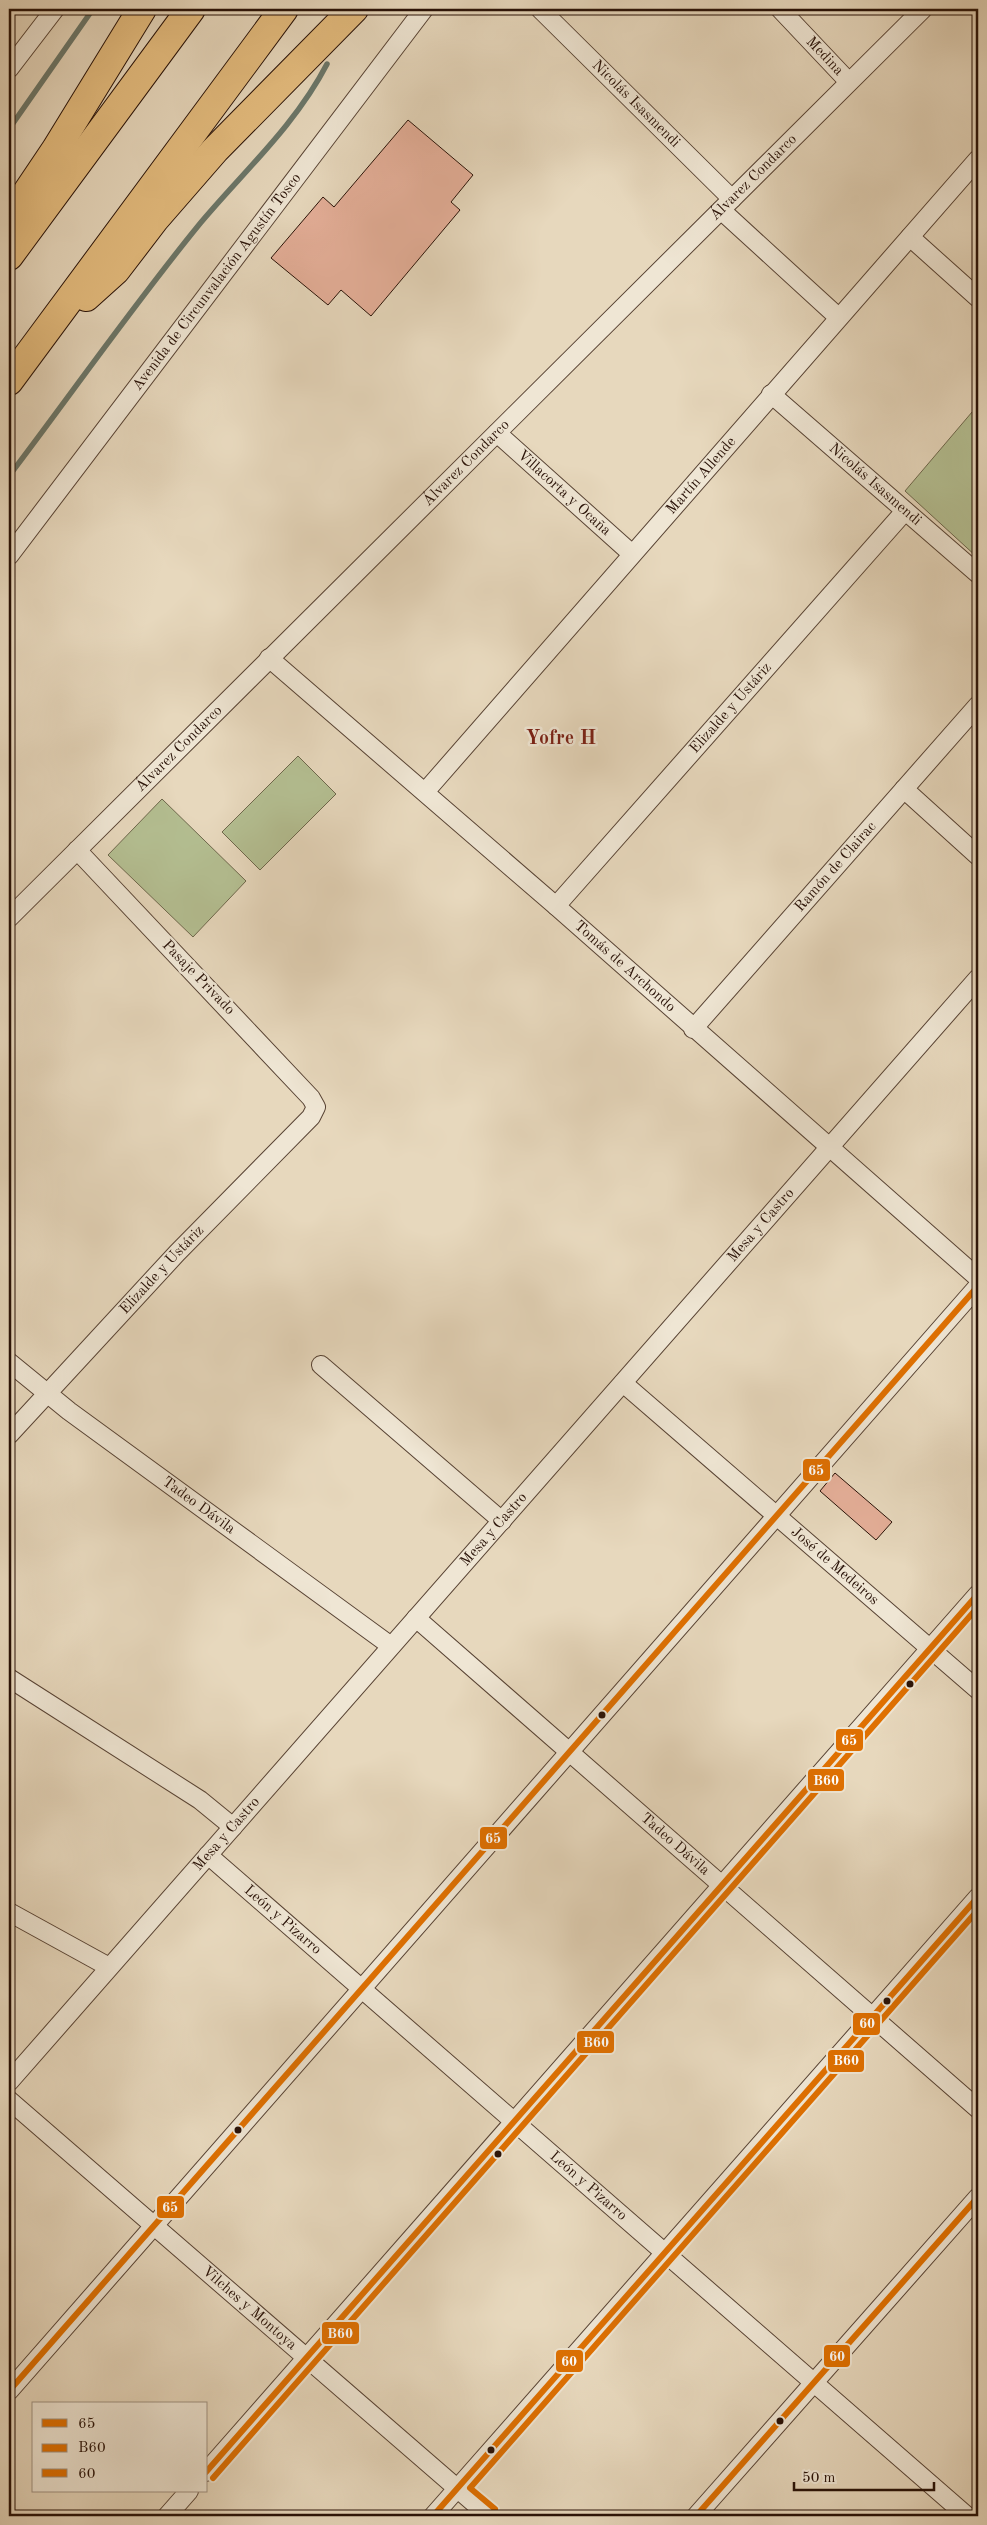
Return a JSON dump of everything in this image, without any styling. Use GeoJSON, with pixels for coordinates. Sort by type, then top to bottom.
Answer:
{"type":"FeatureCollection","features":[{"type":"Feature","properties":{"kind":"highway"},"geometry":{"type":"LineString","coordinates":[[9,219],[61,142],[142,9]]}},
{"type":"Feature","properties":{"kind":"highway"},"geometry":{"type":"LineString","coordinates":[[9,256],[191,9]]}},
{"type":"Feature","properties":{"kind":"highway"},"geometry":{"type":"LineString","coordinates":[[9,380],[284,9]]}},
{"type":"Feature","properties":{"kind":"highway"},"geometry":{"type":"LineString","coordinates":[[42,336],[116,270],[155,220],[215,150],[354,9]]}},
{"type":"Feature","properties":{"kind":"street"},"geometry":{"type":"LineString","coordinates":[[9,69],[55,9]]}},
{"type":"Feature","properties":{"kind":"street","name":"Avenida de Circunvalación Agustín Tosco"},"geometry":{"type":"LineString","coordinates":[[9,556],[424,9]]}},
{"type":"Feature","properties":{"kind":"street","name":"Nicolás Isasmendi"},"geometry":{"type":"LineString","coordinates":[[540,9],[726,204],[838,317]]}},
{"type":"Feature","properties":{"kind":"street","name":"Medina"},"geometry":{"type":"LineString","coordinates":[[780,9],[848,81]]}},
{"type":"Feature","properties":{"kind":"street","name":"Álvarez Condarco"},"geometry":{"type":"LineString","coordinates":[[9,918],[848,81],[923,9]]}},
{"type":"Feature","properties":{"kind":"street","name":"Martín Allende"},"geometry":{"type":"LineString","coordinates":[[425,792],[978,159]]}},
{"type":"Feature","properties":{"kind":"street"},"geometry":{"type":"LineString","coordinates":[[910,237],[978,298]]}},
{"type":"Feature","properties":{"kind":"street","name":"Nicolás Isasmendi"},"geometry":{"type":"LineString","coordinates":[[771,394],[978,574]]}},
{"type":"Feature","properties":{"kind":"street","name":"Villacorta y Ocaña"},"geometry":{"type":"LineString","coordinates":[[497,433],[632,554]]}},
{"type":"Feature","properties":{"kind":"street","name":"Elizalde y Ustáriz"},"geometry":{"type":"LineString","coordinates":[[556,906],[905,511]]}},
{"type":"Feature","properties":{"kind":"street","name":"Tomás de Archondo"},"geometry":{"type":"LineString","coordinates":[[269,658],[556,906],[978,1278]]}},
{"type":"Feature","properties":{"kind":"street","name":"Ramón de Clairac"},"geometry":{"type":"LineString","coordinates":[[694,1029],[978,704]]}},
{"type":"Feature","properties":{"kind":"street"},"geometry":{"type":"LineString","coordinates":[[904,789],[978,856]]}},
{"type":"Feature","properties":{"kind":"street","name":"Pasaje Privado"},"geometry":{"type":"LineString","coordinates":[[76,850],[311,1098],[316,1107]]}},
{"type":"Feature","properties":{"kind":"street","name":"Mesa y Castro"},"geometry":{"type":"LineString","coordinates":[[9,2082],[978,978]]}},
{"type":"Feature","properties":{"kind":"street","name":"Elizalde y Ustáriz"},"geometry":{"type":"LineString","coordinates":[[9,1435],[177,1253],[311,1118],[316,1107]]}},
{"type":"Feature","properties":{"kind":"street"},"geometry":{"type":"LineString","coordinates":[[9,2391],[978,1286]]}},
{"type":"Feature","properties":{"kind":"street","name":"Tadeo Dávila"},"geometry":{"type":"LineString","coordinates":[[9,1362],[69,1411],[391,1646]]}},
{"type":"Feature","properties":{"kind":"street"},"geometry":{"type":"LineString","coordinates":[[321,1365],[502,1520]]}},
{"type":"Feature","properties":{"kind":"street","name":"José de Medeiros"},"geometry":{"type":"LineString","coordinates":[[623,1383],[978,1690]]}},
{"type":"Feature","properties":{"kind":"street"},"geometry":{"type":"LineString","coordinates":[[208,2470],[978,1594]]}},
{"type":"Feature","properties":{"kind":"street","name":"Tadeo Dávila"},"geometry":{"type":"LineString","coordinates":[[416,1618],[978,2110]]}},
{"type":"Feature","properties":{"kind":"street"},"geometry":{"type":"LineString","coordinates":[[9,1678],[200,1800],[233,1827]]}},
{"type":"Feature","properties":{"kind":"street","name":"León y Pizarro"},"geometry":{"type":"LineString","coordinates":[[208,1855],[967,2516]]}},
{"type":"Feature","properties":{"kind":"street"},"geometry":{"type":"LineString","coordinates":[[433,2516],[978,1897]]}},
{"type":"Feature","properties":{"kind":"street"},"geometry":{"type":"LineString","coordinates":[[9,1912],[109,1967]]}},
{"type":"Feature","properties":{"kind":"street","name":"Vilches y Montoya"},"geometry":{"type":"LineString","coordinates":[[9,2100],[489,2516]]}},
{"type":"Feature","properties":{"kind":"street"},"geometry":{"type":"LineString","coordinates":[[696,2516],[978,2197]]}},
{"type":"Feature","properties":{"kind":"street"},"geometry":{"type":"LineString","coordinates":[[167,2516],[188,2492]]}},
{"type":"Feature","properties":{"kind":"green space"},"geometry":{"type":"Polygon","coordinates":[[[978,405],[978,558],[905,491],[978,405]]]}},
{"type":"Feature","properties":{"kind":"green space"},"geometry":{"type":"Polygon","coordinates":[[[298,756],[336,794],[260,870],[222,832],[298,756]]]}},
{"type":"Feature","properties":{"kind":"green space"},"geometry":{"type":"Polygon","coordinates":[[[162,799],[246,881],[193,937],[108,855],[162,799]]]}},
{"type":"Feature","properties":{"kind":"building"},"geometry":{"type":"Polygon","coordinates":[[[408,120],[473,175],[451,202],[460,210],[371,316],[341,290],[328,305],[271,258],[323,197],[334,207],[408,120]]]}},
{"type":"Feature","properties":{"kind":"building"},"geometry":{"type":"Polygon","coordinates":[[[835,1473],[892,1522],[876,1540],[820,1491],[835,1473]]]}},
{"type":"Feature","properties":{"kind":"waterway"},"geometry":{"type":"LineString","coordinates":[[9,129],[93,9]]}},
{"type":"Feature","properties":{"kind":"waterway"},"geometry":{"type":"LineString","coordinates":[[9,476],[198,226],[284,129],[314,87],[327,64]]}},
{"type":"Feature","properties":{"kind":"transit line","name":"65"},"geometry":{"type":"LineString","coordinates":[[9,2391],[978,1286]]}},
{"type":"Feature","properties":{"kind":"transit line","name":"65"},"geometry":{"type":"LineString","coordinates":[[208,2470],[978,1594]]}},
{"type":"Feature","properties":{"kind":"transit line","name":"B60"},"geometry":{"type":"LineString","coordinates":[[213,2478],[978,1607]]}},
{"type":"Feature","properties":{"kind":"transit line","name":"60"},"geometry":{"type":"LineString","coordinates":[[433,2516],[978,1897]]}},
{"type":"Feature","properties":{"kind":"transit line","name":"B60"},"geometry":{"type":"LineString","coordinates":[[495,2509],[470,2488],[978,1910]]}},
{"type":"Feature","properties":{"kind":"transit line","name":"60"},"geometry":{"type":"LineString","coordinates":[[696,2516],[978,2197]]}},
{"type":"Feature","properties":{"kind":"district","name":"Yofre H"},"geometry":{"type":"Point","coordinates":[561,739]}}]}
